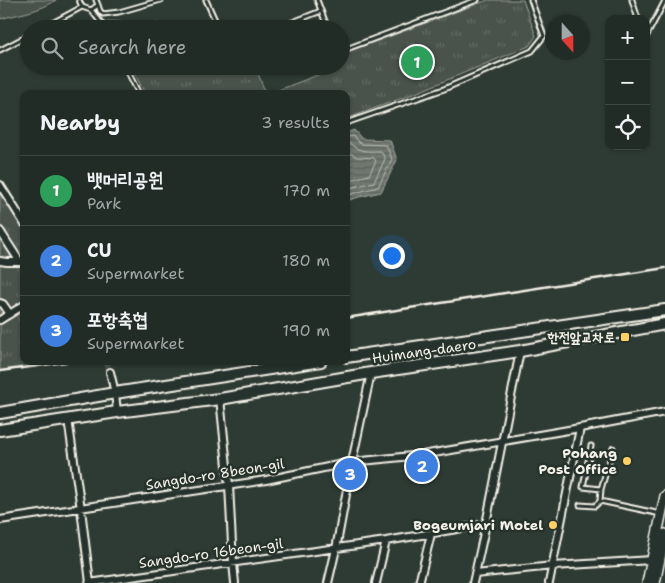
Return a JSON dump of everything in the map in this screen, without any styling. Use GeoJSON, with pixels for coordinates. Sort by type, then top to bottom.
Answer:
{"type":"FeatureCollection","features":[{"type":"Feature","properties":{"kind":"main road","name":"Huimang-daero"},"geometry":{"type":"LineString","coordinates":[[350,356],[665,310]]}},
{"type":"Feature","properties":{"kind":"main road","name":"Huimang-daero"},"geometry":{"type":"LineString","coordinates":[[0,430],[220,399],[371,373],[520,351],[665,324]]}},
{"type":"Feature","properties":{"kind":"main road"},"geometry":{"type":"LineString","coordinates":[[0,413],[295,365]]}},
{"type":"Feature","properties":{"kind":"main road"},"geometry":{"type":"LineString","coordinates":[[647,583],[665,496]]}},
{"type":"Feature","properties":{"kind":"main road"},"geometry":{"type":"LineString","coordinates":[[655,583],[665,534]]}},
{"type":"Feature","properties":{"kind":"street"},"geometry":{"type":"LineString","coordinates":[[0,185],[2,193],[20,218]]}},
{"type":"Feature","properties":{"kind":"street"},"geometry":{"type":"LineString","coordinates":[[0,261],[20,262],[1,234]]}},
{"type":"Feature","properties":{"kind":"street"},"geometry":{"type":"LineString","coordinates":[[0,303],[4,304],[10,314]]}},
{"type":"Feature","properties":{"kind":"street"},"geometry":{"type":"LineString","coordinates":[[0,320],[20,308]]}},
{"type":"Feature","properties":{"kind":"street"},"geometry":{"type":"LineString","coordinates":[[473,583],[520,351]]}},
{"type":"Feature","properties":{"kind":"street"},"geometry":{"type":"LineString","coordinates":[[110,372],[117,412]]}},
{"type":"Feature","properties":{"kind":"street"},"geometry":{"type":"LineString","coordinates":[[328,583],[371,373]]}},
{"type":"Feature","properties":{"kind":"street"},"geometry":{"type":"LineString","coordinates":[[220,399],[229,486],[232,563],[235,583]]}},
{"type":"Feature","properties":{"kind":"street","name":"Sangdo-ro 8beon-gil"},"geometry":{"type":"LineString","coordinates":[[0,520],[266,480],[352,462],[422,455],[665,412]]}},
{"type":"Feature","properties":{"kind":"street"},"geometry":{"type":"LineString","coordinates":[[68,419],[81,509]]}},
{"type":"Feature","properties":{"kind":"street"},"geometry":{"type":"LineString","coordinates":[[549,583],[580,428]]}},
{"type":"Feature","properties":{"kind":"street","name":"Sangdo-ro 16beon-gil"},"geometry":{"type":"LineString","coordinates":[[81,509],[89,583],[386,542],[486,524]]}},
{"type":"Feature","properties":{"kind":"street"},"geometry":{"type":"LineString","coordinates":[[420,583],[431,534]]}},
{"type":"Feature","properties":{"kind":"street"},"geometry":{"type":"LineString","coordinates":[[376,583],[386,542]]}},
{"type":"Feature","properties":{"kind":"street"},"geometry":{"type":"LineString","coordinates":[[475,574],[553,566],[652,560]]}},
{"type":"Feature","properties":{"kind":"lane"},"geometry":{"type":"LineString","coordinates":[[79,0],[82,7]]}},
{"type":"Feature","properties":{"kind":"lane"},"geometry":{"type":"LineString","coordinates":[[96,0],[103,14],[119,12],[161,0]]}},
{"type":"Feature","properties":{"kind":"lane"},"geometry":{"type":"LineString","coordinates":[[206,0],[215,20]]}},
{"type":"Feature","properties":{"kind":"lane"},"geometry":{"type":"LineString","coordinates":[[317,0],[325,20]]}},
{"type":"Feature","properties":{"kind":"lane"},"geometry":{"type":"LineString","coordinates":[[350,47],[476,0]]}},
{"type":"Feature","properties":{"kind":"lane"},"geometry":{"type":"LineString","coordinates":[[350,122],[444,89],[532,51],[544,36],[531,0]]}},
{"type":"Feature","properties":{"kind":"lane"},"geometry":{"type":"LineString","coordinates":[[632,0],[637,15]]}},
{"type":"Feature","properties":{"kind":"lane"},"geometry":{"type":"LineString","coordinates":[[650,29],[665,1]]}},
{"type":"Feature","properties":{"kind":"lane"},"geometry":{"type":"LineString","coordinates":[[92,10],[98,5]]}},
{"type":"Feature","properties":{"kind":"lane"},"geometry":{"type":"LineString","coordinates":[[58,20],[82,7],[92,10],[99,20]]}},
{"type":"Feature","properties":{"kind":"lane"},"geometry":{"type":"LineString","coordinates":[[299,20],[322,11]]}},
{"type":"Feature","properties":{"kind":"lane"},"geometry":{"type":"LineString","coordinates":[[0,50],[20,40]]}},
{"type":"Feature","properties":{"kind":"lane"},"geometry":{"type":"LineString","coordinates":[[130,75],[137,90]]}},
{"type":"Feature","properties":{"kind":"lane"},"geometry":{"type":"LineString","coordinates":[[592,446],[583,487],[601,489]]}},
{"type":"Feature","properties":{"kind":"lane"},"geometry":{"type":"LineString","coordinates":[[580,505],[595,506],[600,501],[601,489],[613,448]]}},
{"type":"Feature","properties":{"kind":"lane"},"geometry":{"type":"LineString","coordinates":[[600,501],[661,514]]}},
{"type":"Feature","properties":{"kind":"green space"},"geometry":{"type":"Polygon","coordinates":[[[0,0],[56,0],[36,10],[0,19],[0,0]]]}},
{"type":"Feature","properties":{"kind":"green space"},"geometry":{"type":"Polygon","coordinates":[[[488,0],[523,0],[536,36],[529,46],[418,92],[350,118],[350,90],[278,90],[318,75],[350,75],[350,51],[488,0]]]}},
{"type":"Feature","properties":{"kind":"green space"},"geometry":{"type":"Polygon","coordinates":[[[136,75],[259,75],[264,90],[143,90],[136,75]]]}},
{"type":"Feature","properties":{"kind":"green space"},"geometry":{"type":"Polygon","coordinates":[[[0,185],[20,217],[20,365],[45,365],[0,371],[0,185]]]}},
{"type":"Feature","properties":{"kind":"water"},"geometry":{"type":"Polygon","coordinates":[[[354,130],[362,139],[390,140],[397,160],[381,192],[350,200],[350,132],[354,130]]]}},
{"type":"Feature","properties":{"kind":"tunnel"},"geometry":{"type":"LineString","coordinates":[[107,365],[110,372]]}},
{"type":"Feature","properties":{"kind":"railway"},"geometry":{"type":"LineString","coordinates":[[350,317],[665,268]]}},
{"type":"Feature","properties":{"kind":"railway"},"geometry":{"type":"LineString","coordinates":[[0,371],[44,365]]}},
{"type":"Feature","properties":{"kind":"place","name":"뱃머리공원"},"geometry":{"type":"Point","coordinates":[417,62]}},
{"type":"Feature","properties":{"kind":"place","name":"한전앞교차로"},"geometry":{"type":"Point","coordinates":[625,337]}},
{"type":"Feature","properties":{"kind":"place","name":"Pohang Post Office"},"geometry":{"type":"Point","coordinates":[627,461]}},
{"type":"Feature","properties":{"kind":"place","name":"CU"},"geometry":{"type":"Point","coordinates":[422,466]}},
{"type":"Feature","properties":{"kind":"place","name":"포항축협"},"geometry":{"type":"Point","coordinates":[350,474]}},
{"type":"Feature","properties":{"kind":"place","name":"Bogeumjari Motel"},"geometry":{"type":"Point","coordinates":[553,525]}}]}
